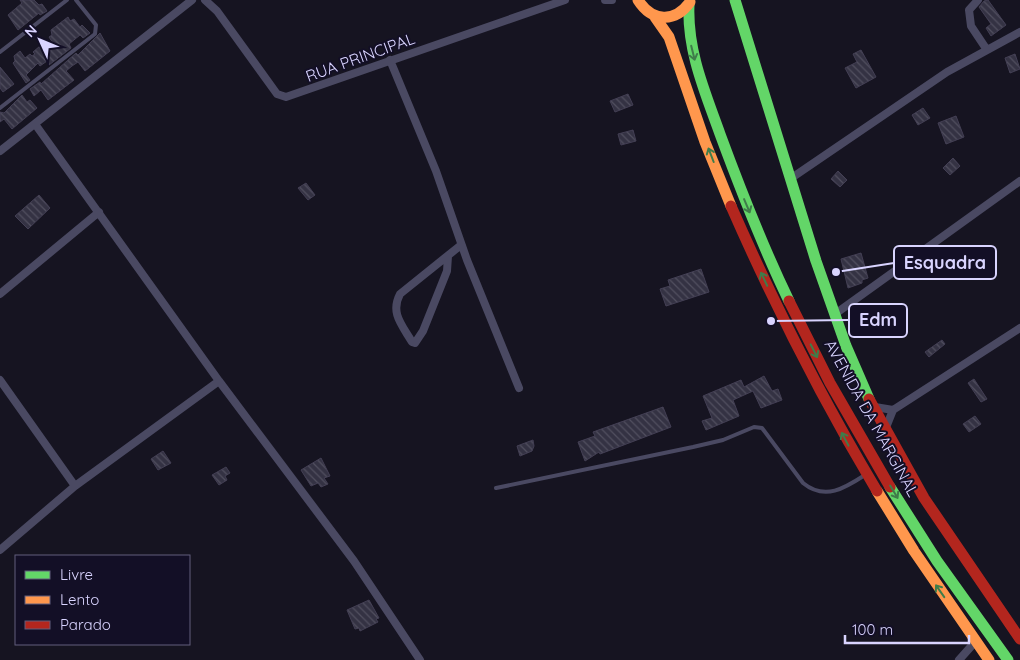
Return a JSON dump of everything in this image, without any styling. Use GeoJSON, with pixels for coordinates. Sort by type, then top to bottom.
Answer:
{"type":"FeatureCollection","features":[{"type":"Feature","properties":{"kind":"main road","name":"AVENIDA DA MARGINAL"},"geometry":{"type":"LineString","coordinates":[[638,0],[648,13],[655,17],[669,37],[729,203],[787,329],[865,475],[915,555],[989,660]]}},
{"type":"Feature","properties":{"kind":"main road"},"geometry":{"type":"LineString","coordinates":[[735,0],[807,238],[847,347],[885,430],[952,544],[1020,639]]}},
{"type":"Feature","properties":{"kind":"main road","name":"AVENIDA DA MARGINAL"},"geometry":{"type":"LineString","coordinates":[[690,2],[687,30],[712,113],[732,168],[793,307],[829,380],[915,527],[1008,660]]}},
{"type":"Feature","properties":{"kind":"main road"},"geometry":{"type":"LineString","coordinates":[[655,17],[674,17],[690,2]]}},
{"type":"Feature","properties":{"kind":"street"},"geometry":{"type":"LineString","coordinates":[[0,151],[192,0]]}},
{"type":"Feature","properties":{"kind":"street","name":"RUA PRINCIPAL"},"geometry":{"type":"LineString","coordinates":[[205,0],[216,11],[281,97],[565,0]]}},
{"type":"Feature","properties":{"kind":"street"},"geometry":{"type":"LineString","coordinates":[[605,0],[612,0]]}},
{"type":"Feature","properties":{"kind":"street"},"geometry":{"type":"LineString","coordinates":[[978,0],[969,10],[971,26],[987,50]]}},
{"type":"Feature","properties":{"kind":"street"},"geometry":{"type":"LineString","coordinates":[[790,179],[947,72],[1020,32]]}},
{"type":"Feature","properties":{"kind":"street"},"geometry":{"type":"LineString","coordinates":[[390,60],[436,172],[461,245],[519,388]]}},
{"type":"Feature","properties":{"kind":"street"},"geometry":{"type":"LineString","coordinates":[[36,124],[219,381],[354,561],[420,660]]}},
{"type":"Feature","properties":{"kind":"street"},"geometry":{"type":"LineString","coordinates":[[835,314],[1020,180]]}},
{"type":"Feature","properties":{"kind":"street"},"geometry":{"type":"LineString","coordinates":[[0,294],[98,212]]}},
{"type":"Feature","properties":{"kind":"street"},"geometry":{"type":"LineString","coordinates":[[448,256],[447,271],[423,332],[415,343],[412,342],[395,314],[400,294],[461,245]]}},
{"type":"Feature","properties":{"kind":"street"},"geometry":{"type":"LineString","coordinates":[[885,430],[893,410],[1020,328]]}},
{"type":"Feature","properties":{"kind":"street"},"geometry":{"type":"LineString","coordinates":[[0,380],[75,486]]}},
{"type":"Feature","properties":{"kind":"street"},"geometry":{"type":"LineString","coordinates":[[0,550],[75,486],[219,381]]}},
{"type":"Feature","properties":{"kind":"street"},"geometry":{"type":"LineString","coordinates":[[875,407],[893,410]]}},
{"type":"Feature","properties":{"kind":"street"},"geometry":{"type":"LineString","coordinates":[[958,660],[975,642]]}},
{"type":"Feature","properties":{"kind":"lane"},"geometry":{"type":"LineString","coordinates":[[0,52],[67,0]]}},
{"type":"Feature","properties":{"kind":"lane"},"geometry":{"type":"LineString","coordinates":[[0,108],[94,34],[96,25],[76,0]]}},
{"type":"Feature","properties":{"kind":"lane"},"geometry":{"type":"LineString","coordinates":[[496,488],[693,448],[723,440],[754,426],[762,428],[803,484],[811,490],[828,493],[843,489],[865,475]]}},
{"type":"Feature","properties":{"kind":"building"},"geometry":{"type":"Polygon","coordinates":[[[20,0],[34,0],[39,5],[42,4],[47,11],[40,15],[39,13],[18,30],[8,15],[22,3],[20,0]]]}},
{"type":"Feature","properties":{"kind":"building"},"geometry":{"type":"Polygon","coordinates":[[[988,0],[1006,25],[991,36],[986,28],[991,24],[979,7],[984,1],[988,0]]]}},
{"type":"Feature","properties":{"kind":"building"},"geometry":{"type":"Polygon","coordinates":[[[68,17],[70,21],[74,19],[80,27],[82,25],[90,33],[83,38],[80,35],[69,44],[71,48],[49,65],[47,61],[40,66],[38,63],[26,75],[30,80],[26,83],[13,63],[15,61],[14,56],[20,51],[25,58],[30,54],[32,56],[35,54],[33,52],[40,46],[45,53],[55,46],[49,37],[52,35],[51,30],[68,17]]]}},
{"type":"Feature","properties":{"kind":"building"},"geometry":{"type":"Polygon","coordinates":[[[100,33],[110,51],[85,71],[78,62],[72,66],[66,71],[74,80],[48,100],[41,90],[34,96],[30,89],[40,82],[41,84],[76,53],[78,55],[100,33]]]}},
{"type":"Feature","properties":{"kind":"building"},"geometry":{"type":"Polygon","coordinates":[[[861,50],[876,77],[856,88],[845,68],[857,62],[853,54],[861,50]]]}},
{"type":"Feature","properties":{"kind":"building"},"geometry":{"type":"Polygon","coordinates":[[[1015,54],[1020,69],[1010,73],[1005,58],[1015,54]]]}},
{"type":"Feature","properties":{"kind":"building"},"geometry":{"type":"Polygon","coordinates":[[[0,67],[14,84],[3,92],[0,88],[0,67]]]}},
{"type":"Feature","properties":{"kind":"building"},"geometry":{"type":"Polygon","coordinates":[[[628,94],[633,105],[615,112],[610,101],[628,94]]]}},
{"type":"Feature","properties":{"kind":"building"},"geometry":{"type":"Polygon","coordinates":[[[22,95],[27,102],[30,100],[37,108],[12,129],[4,119],[0,122],[0,112],[4,113],[22,95]]]}},
{"type":"Feature","properties":{"kind":"building"},"geometry":{"type":"Polygon","coordinates":[[[923,108],[930,118],[918,125],[912,115],[923,108]]]}},
{"type":"Feature","properties":{"kind":"building"},"geometry":{"type":"Polygon","coordinates":[[[956,116],[964,137],[946,144],[938,123],[956,116]]]}},
{"type":"Feature","properties":{"kind":"building"},"geometry":{"type":"Polygon","coordinates":[[[633,130],[636,141],[621,145],[618,134],[633,130]]]}},
{"type":"Feature","properties":{"kind":"building"},"geometry":{"type":"Polygon","coordinates":[[[953,158],[960,166],[950,175],[943,168],[953,158]]]}},
{"type":"Feature","properties":{"kind":"building"},"geometry":{"type":"Polygon","coordinates":[[[838,171],[847,180],[840,187],[831,179],[838,171]]]}},
{"type":"Feature","properties":{"kind":"building"},"geometry":{"type":"Polygon","coordinates":[[[306,183],[315,195],[308,200],[298,188],[306,183]]]}},
{"type":"Feature","properties":{"kind":"building"},"geometry":{"type":"Polygon","coordinates":[[[39,195],[50,208],[28,229],[15,216],[39,195]]]}},
{"type":"Feature","properties":{"kind":"building"},"geometry":{"type":"Polygon","coordinates":[[[861,253],[868,278],[862,280],[862,283],[848,288],[841,259],[861,253]]]}},
{"type":"Feature","properties":{"kind":"building"},"geometry":{"type":"Polygon","coordinates":[[[701,269],[709,292],[666,306],[660,289],[670,286],[668,280],[701,269]]]}},
{"type":"Feature","properties":{"kind":"building"},"geometry":{"type":"Polygon","coordinates":[[[942,340],[945,344],[929,357],[925,352],[942,340]]]}},
{"type":"Feature","properties":{"kind":"building"},"geometry":{"type":"Polygon","coordinates":[[[764,376],[772,391],[778,389],[782,400],[761,408],[753,391],[733,400],[739,416],[706,430],[702,421],[712,418],[703,396],[741,380],[744,387],[764,376]]]}},
{"type":"Feature","properties":{"kind":"building"},"geometry":{"type":"Polygon","coordinates":[[[974,379],[987,399],[981,402],[968,383],[974,379]]]}},
{"type":"Feature","properties":{"kind":"building"},"geometry":{"type":"Polygon","coordinates":[[[663,407],[671,427],[600,454],[599,452],[585,461],[578,442],[595,436],[593,432],[663,407]]]}},
{"type":"Feature","properties":{"kind":"building"},"geometry":{"type":"Polygon","coordinates":[[[975,416],[981,424],[969,432],[963,424],[975,416]]]}},
{"type":"Feature","properties":{"kind":"building"},"geometry":{"type":"Polygon","coordinates":[[[533,440],[534,446],[532,451],[520,456],[517,446],[533,440]]]}},
{"type":"Feature","properties":{"kind":"building"},"geometry":{"type":"Polygon","coordinates":[[[163,451],[171,463],[158,470],[151,459],[163,451]]]}},
{"type":"Feature","properties":{"kind":"building"},"geometry":{"type":"Polygon","coordinates":[[[321,458],[330,476],[324,478],[328,484],[321,487],[318,483],[311,486],[301,470],[321,458]]]}},
{"type":"Feature","properties":{"kind":"building"},"geometry":{"type":"Polygon","coordinates":[[[226,467],[230,473],[225,476],[227,480],[219,485],[212,475],[226,467]]]}},
{"type":"Feature","properties":{"kind":"building"},"geometry":{"type":"Polygon","coordinates":[[[369,600],[379,618],[376,619],[378,622],[360,631],[359,628],[355,629],[347,610],[369,600]]]}},
{"type":"Feature","properties":{"kind":"traffic: fast"},"geometry":{"type":"LineString","coordinates":[[735,0],[816,261],[846,346],[869,399]]}},
{"type":"Feature","properties":{"kind":"traffic: fast"},"geometry":{"type":"LineString","coordinates":[[689,5],[691,39],[703,87],[744,198],[789,301]]}},
{"type":"Feature","properties":{"kind":"traffic: fast"},"geometry":{"type":"LineString","coordinates":[[890,487],[937,561],[1008,660]]}},
{"type":"Feature","properties":{"kind":"traffic: slow"},"geometry":{"type":"LineString","coordinates":[[638,0],[650,13],[664,17],[678,14],[690,2]]}},
{"type":"Feature","properties":{"kind":"traffic: slow"},"geometry":{"type":"LineString","coordinates":[[655,17],[669,37],[705,142],[731,206]]}},
{"type":"Feature","properties":{"kind":"traffic: slow"},"geometry":{"type":"LineString","coordinates":[[877,491],[914,551],[989,660]]}},
{"type":"Feature","properties":{"kind":"traffic: jam"},"geometry":{"type":"LineString","coordinates":[[731,206],[764,279],[800,351],[877,491]]}},
{"type":"Feature","properties":{"kind":"traffic: jam"},"geometry":{"type":"LineString","coordinates":[[789,301],[830,383],[890,487]]}},
{"type":"Feature","properties":{"kind":"traffic: jam"},"geometry":{"type":"LineString","coordinates":[[869,399],[924,498],[1020,639]]}},
{"type":"Feature","properties":{"kind":"place","name":"Esquadra"},"geometry":{"type":"Point","coordinates":[836,272]}},
{"type":"Feature","properties":{"kind":"place","name":"Edm"},"geometry":{"type":"Point","coordinates":[771,321]}}]}
